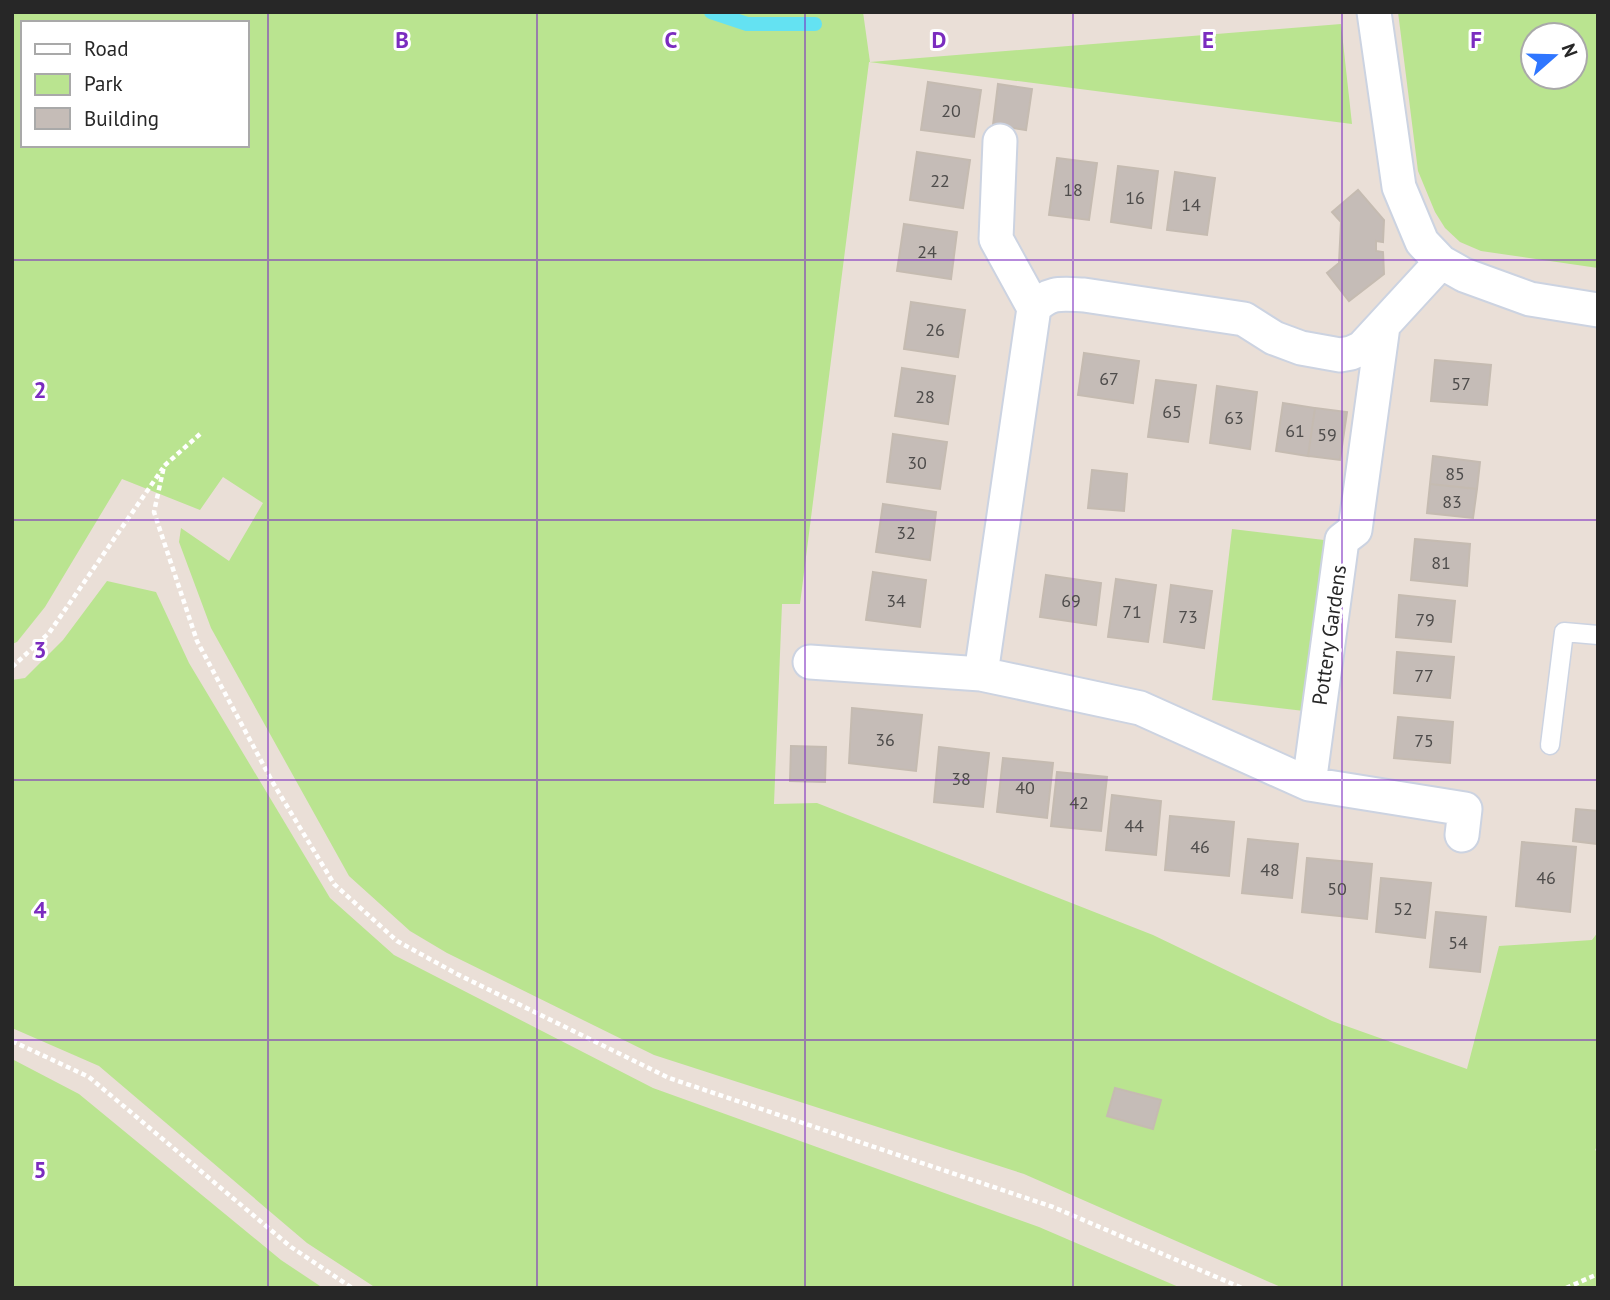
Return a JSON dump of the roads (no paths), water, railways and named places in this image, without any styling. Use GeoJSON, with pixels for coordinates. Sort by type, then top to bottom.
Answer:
{"type":"FeatureCollection","features":[{"type":"Feature","properties":{"kind":"street"},"geometry":{"type":"LineString","coordinates":[[1374,12],[1399,187],[1422,243],[1441,262],[1464,275],[1530,299],[1598,310]]}},
{"type":"Feature","properties":{"kind":"street"},"geometry":{"type":"LineString","coordinates":[[1000,141],[996,239],[1034,308]]}},
{"type":"Feature","properties":{"kind":"street"},"geometry":{"type":"LineString","coordinates":[[981,674],[1034,308],[1042,299],[1057,294],[1084,295],[1244,319],[1275,338],[1301,348],[1340,355],[1362,348],[1441,262]]}},
{"type":"Feature","properties":{"kind":"street","name":"Pottery Gardens"},"geometry":{"type":"LineString","coordinates":[[1309,783],[1342,540],[1355,530],[1383,326]]}},
{"type":"Feature","properties":{"kind":"street"},"geometry":{"type":"LineString","coordinates":[[810,662],[981,674],[1140,708],[1309,783],[1465,809],[1462,835]]}},
{"type":"Feature","properties":{"kind":"lane"},"geometry":{"type":"LineString","coordinates":[[1550,745],[1564,632],[1598,635]]}},
{"type":"Feature","properties":{"kind":"waterway"},"geometry":{"type":"LineString","coordinates":[[711,12],[747,24],[815,24]]}}]}
